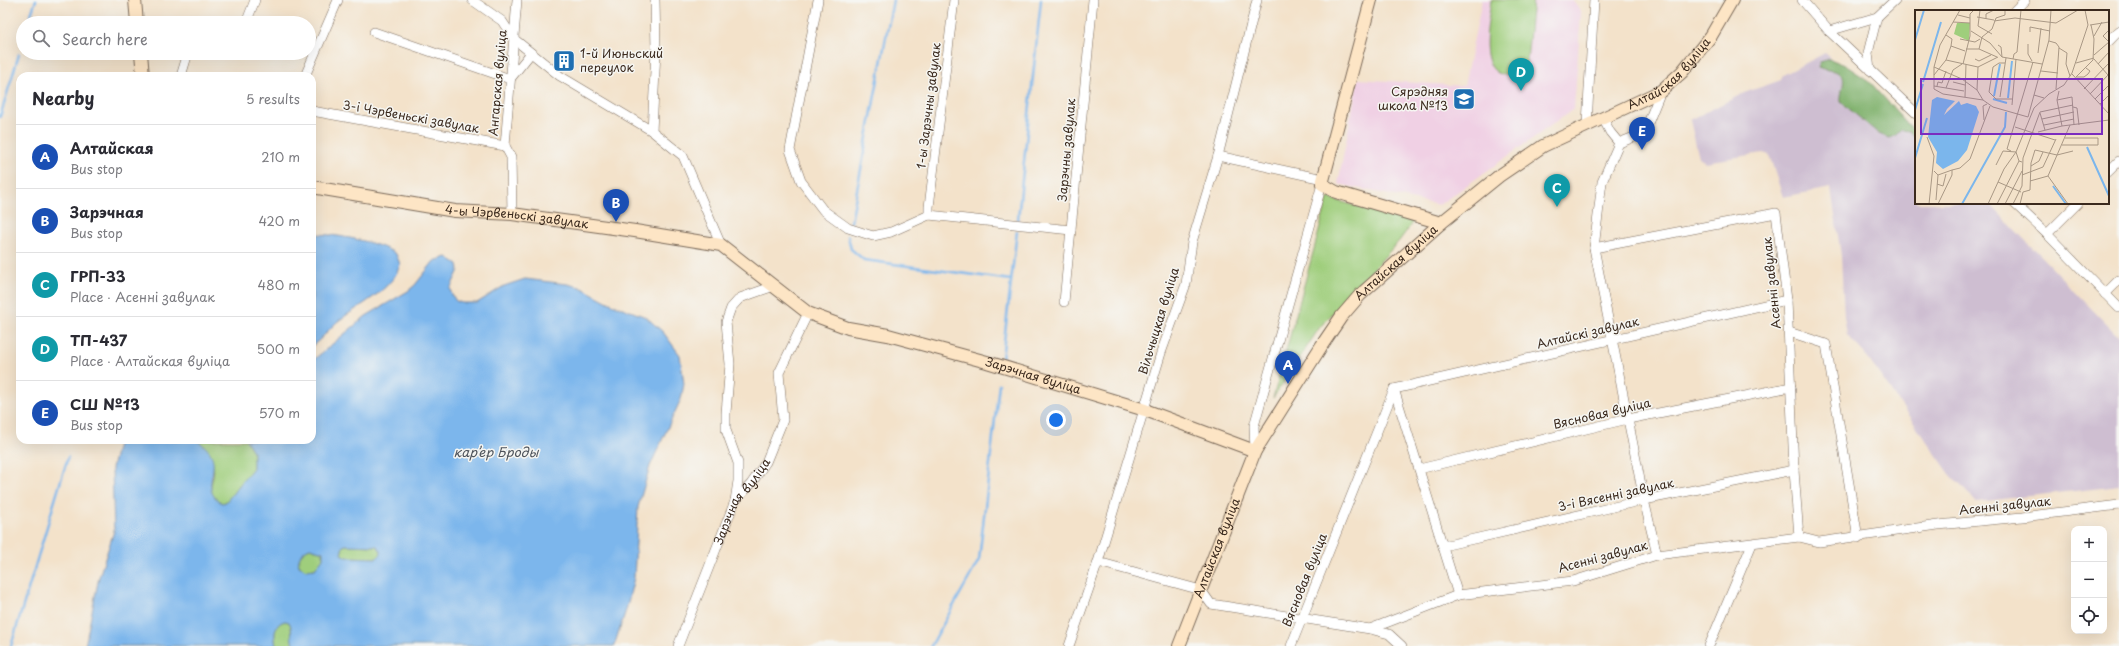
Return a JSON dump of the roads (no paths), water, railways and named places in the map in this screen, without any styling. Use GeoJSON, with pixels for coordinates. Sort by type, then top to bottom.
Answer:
{"type":"FeatureCollection","features":[{"type":"Feature","properties":{"kind":"main road"},"geometry":{"type":"LineString","coordinates":[[135,0],[136,16]]}},
{"type":"Feature","properties":{"kind":"main road","name":"Алтайская вуліца"},"geometry":{"type":"LineString","coordinates":[[1322,181],[1371,0]]}},
{"type":"Feature","properties":{"kind":"main road","name":"Алтайская вуліца"},"geometry":{"type":"LineString","coordinates":[[1179,646],[1255,451],[1341,316],[1360,295],[1441,224],[1499,176],[1543,146],[1587,124],[1604,118],[1661,91],[1682,72],[1711,36],[1732,0]]}},
{"type":"Feature","properties":{"kind":"main road"},"geometry":{"type":"LineString","coordinates":[[142,60],[143,72]]}},
{"type":"Feature","properties":{"kind":"main road"},"geometry":{"type":"LineString","coordinates":[[1322,181],[1336,192],[1441,224]]}},
{"type":"Feature","properties":{"kind":"main road","name":"4-ы Чэрвеньскі завулак"},"geometry":{"type":"LineString","coordinates":[[316,188],[455,210],[512,214],[635,231],[721,245]]}},
{"type":"Feature","properties":{"kind":"main road","name":"Зарэчная вуліца"},"geometry":{"type":"LineString","coordinates":[[721,245],[808,313],[848,328],[888,335],[988,362],[1145,410],[1255,451]]}},
{"type":"Feature","properties":{"kind":"street"},"geometry":{"type":"LineString","coordinates":[[249,16],[255,0]]}},
{"type":"Feature","properties":{"kind":"street"},"geometry":{"type":"LineString","coordinates":[[316,52],[338,0]]}},
{"type":"Feature","properties":{"kind":"street","name":"Зарэчная вуліца"},"geometry":{"type":"LineString","coordinates":[[472,0],[502,21],[514,39],[560,76],[652,131],[684,156],[721,245]]}},
{"type":"Feature","properties":{"kind":"street","name":"Ангарская вуліца"},"geometry":{"type":"LineString","coordinates":[[512,214],[511,157],[505,146],[516,0]]}},
{"type":"Feature","properties":{"kind":"street"},"geometry":{"type":"LineString","coordinates":[[652,131],[656,51],[655,0]]}},
{"type":"Feature","properties":{"kind":"street"},"geometry":{"type":"LineString","coordinates":[[818,0],[790,150],[801,181],[823,210],[848,228],[873,236],[891,232],[930,215],[1071,230]]}},
{"type":"Feature","properties":{"kind":"street","name":"1-ы Зарэчны завулак"},"geometry":{"type":"LineString","coordinates":[[930,215],[929,207],[954,0]]}},
{"type":"Feature","properties":{"kind":"street","name":"Зарэчны завулак"},"geometry":{"type":"LineString","coordinates":[[1064,302],[1093,0]]}},
{"type":"Feature","properties":{"kind":"street","name":"Вільчыцкая вуліца"},"geometry":{"type":"LineString","coordinates":[[1069,646],[1098,562],[1161,354],[1186,284],[1192,242],[1218,156],[1257,0]]}},
{"type":"Feature","properties":{"kind":"street"},"geometry":{"type":"LineString","coordinates":[[1587,124],[1594,0]]}},
{"type":"Feature","properties":{"kind":"street"},"geometry":{"type":"LineString","coordinates":[[1802,0],[1829,31],[1915,112]]}},
{"type":"Feature","properties":{"kind":"street"},"geometry":{"type":"LineString","coordinates":[[1829,31],[1876,17],[1895,0]]}},
{"type":"Feature","properties":{"kind":"street"},"geometry":{"type":"LineString","coordinates":[[2015,10],[2025,0]]}},
{"type":"Feature","properties":{"kind":"street"},"geometry":{"type":"LineString","coordinates":[[1870,70],[1868,53],[1876,17]]}},
{"type":"Feature","properties":{"kind":"street"},"geometry":{"type":"LineString","coordinates":[[2109,41],[2119,31]]}},
{"type":"Feature","properties":{"kind":"street"},"geometry":{"type":"LineString","coordinates":[[374,32],[510,80],[531,53]]}},
{"type":"Feature","properties":{"kind":"street"},"geometry":{"type":"LineString","coordinates":[[182,72],[186,60]]}},
{"type":"Feature","properties":{"kind":"street"},"geometry":{"type":"LineString","coordinates":[[308,72],[313,60]]}},
{"type":"Feature","properties":{"kind":"street"},"geometry":{"type":"LineString","coordinates":[[1657,555],[1644,500],[1611,340],[1594,248],[1602,182],[1619,143],[1644,133],[1661,91]]}},
{"type":"Feature","properties":{"kind":"street","name":"3-і Чэрвеньскі завулак"},"geometry":{"type":"LineString","coordinates":[[316,112],[505,146]]}},
{"type":"Feature","properties":{"kind":"street"},"geometry":{"type":"LineString","coordinates":[[1604,118],[1610,132],[1619,143]]}},
{"type":"Feature","properties":{"kind":"street"},"geometry":{"type":"LineString","coordinates":[[1218,156],[1322,181]]}},
{"type":"Feature","properties":{"kind":"street"},"geometry":{"type":"LineString","coordinates":[[2109,171],[2119,161]]}},
{"type":"Feature","properties":{"kind":"street","name":"Алтайская вуліца"},"geometry":{"type":"LineString","coordinates":[[1255,451],[1254,426],[1322,181]]}},
{"type":"Feature","properties":{"kind":"street"},"geometry":{"type":"LineString","coordinates":[[2015,204],[2047,234],[2119,308]]}},
{"type":"Feature","properties":{"kind":"street"},"geometry":{"type":"LineString","coordinates":[[2047,234],[2077,204]]}},
{"type":"Feature","properties":{"kind":"street","name":"Асенні завулак"},"geometry":{"type":"LineString","coordinates":[[1594,248],[1776,212],[1787,300],[1794,470],[1799,537]]}},
{"type":"Feature","properties":{"kind":"street"},"geometry":{"type":"LineString","coordinates":[[2105,294],[2119,280]]}},
{"type":"Feature","properties":{"kind":"street"},"geometry":{"type":"LineString","coordinates":[[735,501],[738,481],[738,462],[726,430],[730,364],[726,322],[731,308],[740,298],[774,286]]}},
{"type":"Feature","properties":{"kind":"street","name":"Алтайскі завулак"},"geometry":{"type":"LineString","coordinates":[[1394,389],[1787,300]]}},
{"type":"Feature","properties":{"kind":"street","name":"Зарэчная вуліца"},"geometry":{"type":"LineString","coordinates":[[678,646],[735,501],[751,484],[766,462],[783,420],[779,373],[808,313]]}},
{"type":"Feature","properties":{"kind":"street"},"geometry":{"type":"LineString","coordinates":[[1789,332],[1826,344],[1858,538]]}},
{"type":"Feature","properties":{"kind":"street","name":"Вясновая вуліца"},"geometry":{"type":"LineString","coordinates":[[1419,469],[1628,419],[1791,387]]}},
{"type":"Feature","properties":{"kind":"street"},"geometry":{"type":"LineString","coordinates":[[1394,389],[1458,595]]}},
{"type":"Feature","properties":{"kind":"street","name":"Вясновая вуліца"},"geometry":{"type":"LineString","coordinates":[[1291,646],[1394,389]]}},
{"type":"Feature","properties":{"kind":"street","name":"3-і Вясенні завулак"},"geometry":{"type":"LineString","coordinates":[[1443,546],[1644,500],[1794,470]]}},
{"type":"Feature","properties":{"kind":"street","name":"Асенні завулак"},"geometry":{"type":"LineString","coordinates":[[1370,629],[1458,595],[1573,581],[1657,555],[1799,537],[1819,542],[1858,538],[1938,525],[2022,517],[2119,505]]}},
{"type":"Feature","properties":{"kind":"street"},"geometry":{"type":"LineString","coordinates":[[1709,646],[1752,544]]}},
{"type":"Feature","properties":{"kind":"street"},"geometry":{"type":"LineString","coordinates":[[1098,562],[1201,590],[1211,604],[1370,629],[1389,634],[1402,646]]}},
{"type":"Feature","properties":{"kind":"water"},"geometry":{"type":"Polygon","coordinates":[[[316,234],[356,239],[378,245],[396,254],[400,264],[397,273],[391,282],[374,297],[337,322],[316,343],[316,234]]]}},
{"type":"Feature","properties":{"kind":"water","name":"карʼер Броды"},"geometry":{"type":"Polygon","coordinates":[[[447,257],[458,264],[459,270],[450,289],[456,301],[462,303],[477,303],[504,286],[525,279],[580,287],[612,304],[646,317],[663,332],[680,355],[684,384],[681,399],[650,466],[638,507],[634,578],[626,610],[614,646],[294,646],[289,622],[285,621],[276,628],[276,646],[85,646],[99,577],[114,531],[112,468],[118,444],[202,444],[207,448],[212,457],[213,465],[211,489],[214,496],[222,503],[226,502],[253,468],[253,451],[249,444],[316,444],[316,358],[366,316],[408,291],[415,285],[434,261],[447,257]],[[346,545],[343,546],[341,554],[346,557],[377,558],[381,554],[381,551],[377,546],[346,545]],[[310,548],[299,557],[299,566],[306,570],[315,569],[323,558],[323,552],[310,548]]]}},
{"type":"Feature","properties":{"kind":"waterway"},"geometry":{"type":"LineString","coordinates":[[30,16],[36,0]]}},
{"type":"Feature","properties":{"kind":"waterway"},"geometry":{"type":"LineString","coordinates":[[851,222],[893,0]]}},
{"type":"Feature","properties":{"kind":"waterway"},"geometry":{"type":"LineString","coordinates":[[1018,219],[1041,0]]}},
{"type":"Feature","properties":{"kind":"waterway"},"geometry":{"type":"LineString","coordinates":[[0,117],[17,60]]}},
{"type":"Feature","properties":{"kind":"waterway"},"geometry":{"type":"LineString","coordinates":[[1002,359],[1017,231]]}},
{"type":"Feature","properties":{"kind":"waterway"},"geometry":{"type":"LineString","coordinates":[[848,236],[851,249],[864,260],[1011,280]]}},
{"type":"Feature","properties":{"kind":"waterway"},"geometry":{"type":"LineString","coordinates":[[931,646],[979,560],[999,384]]}},
{"type":"Feature","properties":{"kind":"waterway"},"geometry":{"type":"LineString","coordinates":[[11,646],[68,457]]}},
{"type":"Feature","properties":{"kind":"place","name":"1-й Июньский переулок"},"geometry":{"type":"Point","coordinates":[564,61]}},
{"type":"Feature","properties":{"kind":"place","name":"ТП-437"},"geometry":{"type":"Point","coordinates":[1521,91]}},
{"type":"Feature","properties":{"kind":"place","name":"Сярэдняя школа №13"},"geometry":{"type":"Point","coordinates":[1464,99]}},
{"type":"Feature","properties":{"kind":"place","name":"СШ №13"},"geometry":{"type":"Point","coordinates":[1642,150]}},
{"type":"Feature","properties":{"kind":"place","name":"ГРП-33"},"geometry":{"type":"Point","coordinates":[1557,207]}},
{"type":"Feature","properties":{"kind":"place","name":"Зарэчная"},"geometry":{"type":"Point","coordinates":[616,222]}},
{"type":"Feature","properties":{"kind":"place","name":"Алтайская"},"geometry":{"type":"Point","coordinates":[1288,384]}}]}
